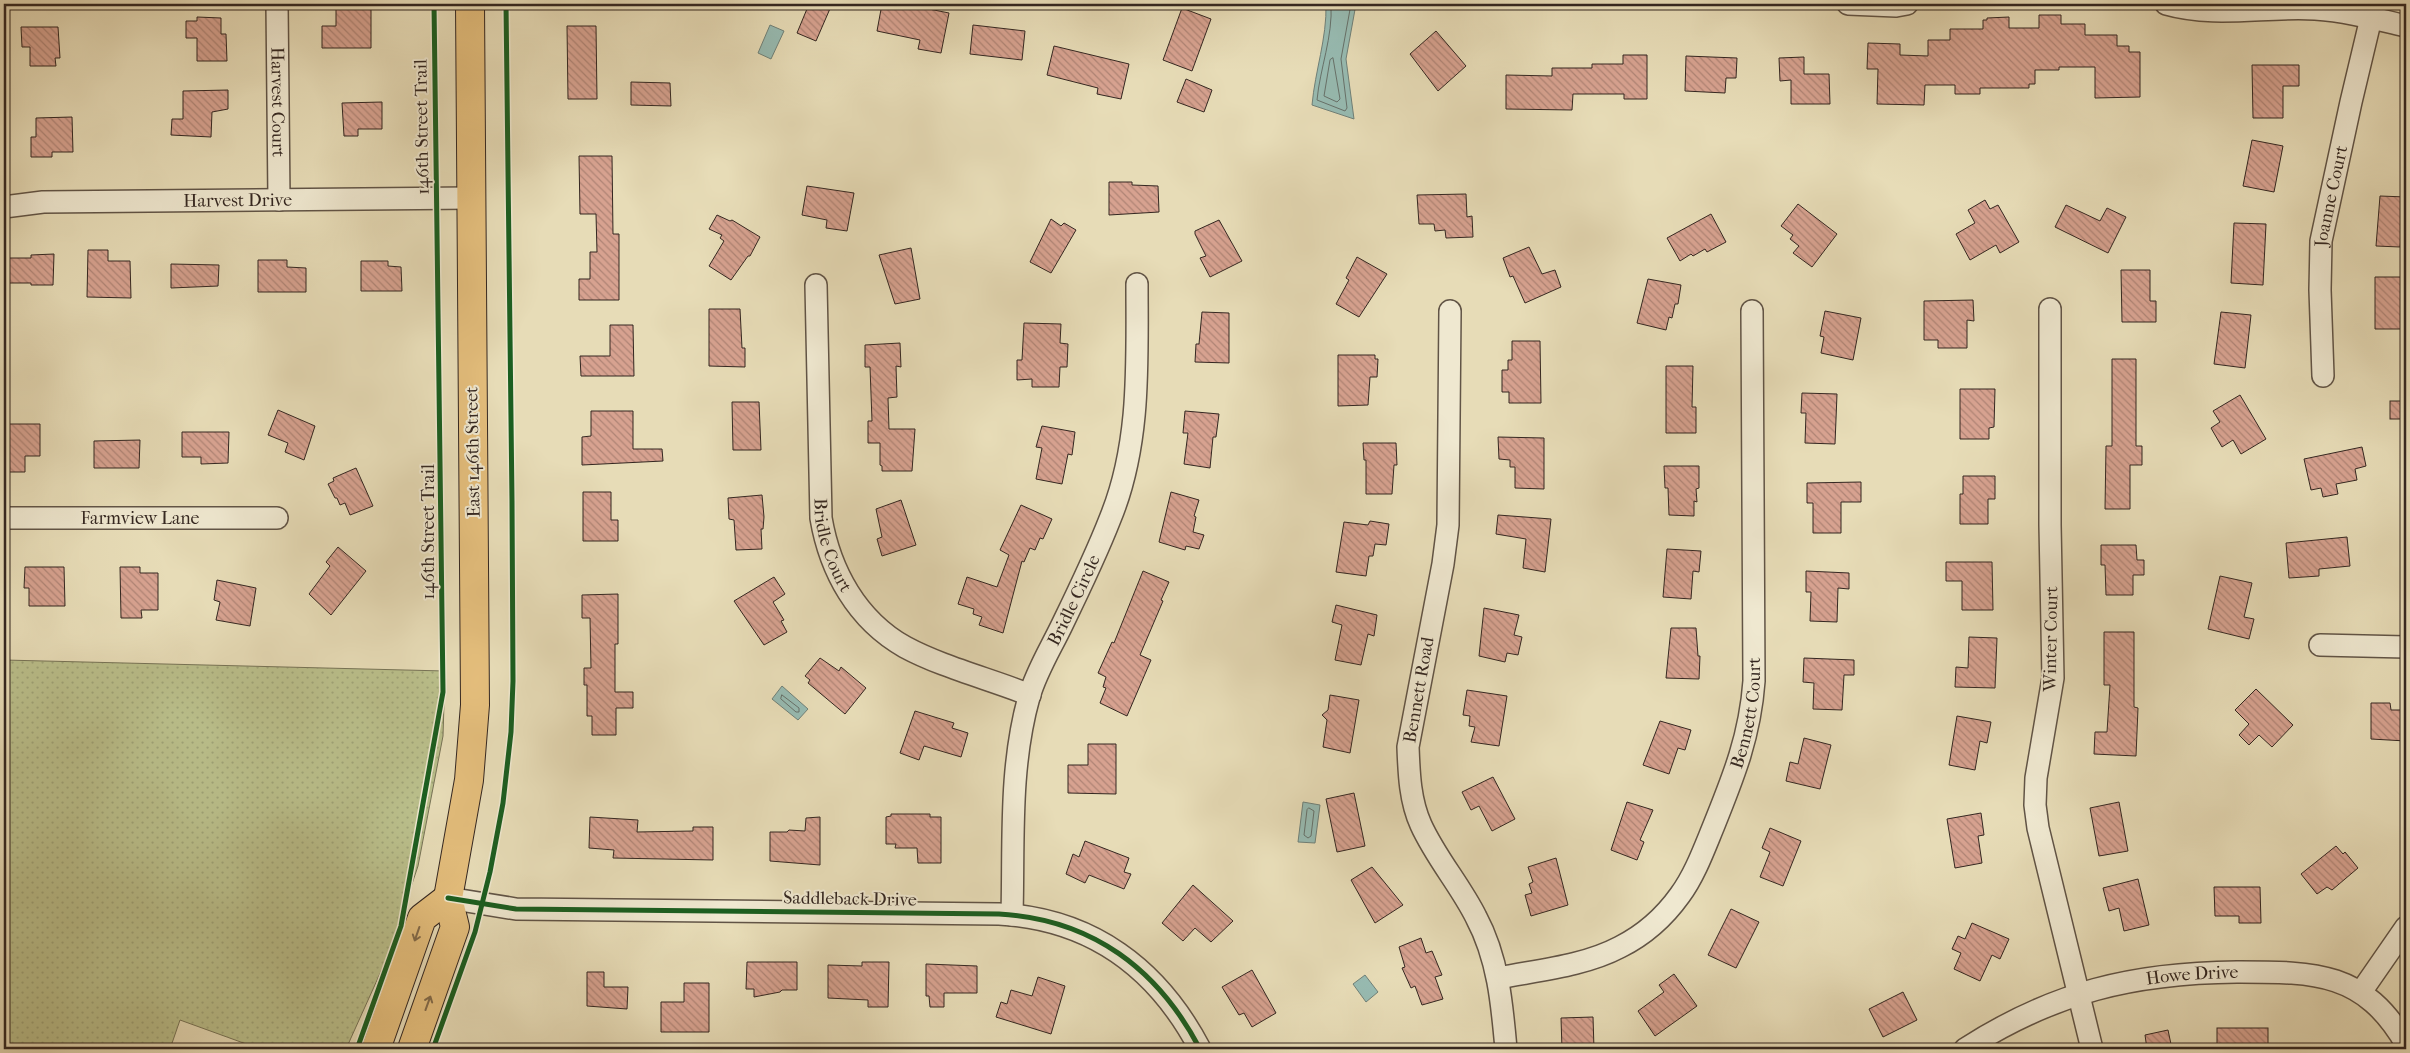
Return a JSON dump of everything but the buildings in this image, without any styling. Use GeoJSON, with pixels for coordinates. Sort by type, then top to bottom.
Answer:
{"type":"FeatureCollection","features":[{"type":"Feature","properties":{"kind":"main road","name":"East 146th Street"},"geometry":{"type":"LineString","coordinates":[[448,898],[469,780],[475,704],[470,4]]}},
{"type":"Feature","properties":{"kind":"main road"},"geometry":{"type":"LineString","coordinates":[[376,1049],[422,918],[448,898],[455,927],[412,1049]]}},
{"type":"Feature","properties":{"kind":"street","name":"Harvest Court"},"geometry":{"type":"LineString","coordinates":[[277,4],[280,200]]}},
{"type":"Feature","properties":{"kind":"street"},"geometry":{"type":"LineString","coordinates":[[1848,4],[1896,6],[1907,4]]}},
{"type":"Feature","properties":{"kind":"street"},"geometry":{"type":"LineString","coordinates":[[2166,4],[2205,12],[2314,9],[2371,18],[2406,26]]}},
{"type":"Feature","properties":{"kind":"street","name":"Joanne Court"},"geometry":{"type":"LineString","coordinates":[[2322,376],[2320,290],[2322,241],[2353,92],[2371,18]]}},
{"type":"Feature","properties":{"kind":"street","name":"Harvest Drive"},"geometry":{"type":"LineString","coordinates":[[4,207],[44,202],[472,198]]}},
{"type":"Feature","properties":{"kind":"street","name":"Bridle Circle"},"geometry":{"type":"LineString","coordinates":[[1012,915],[1017,758],[1030,695],[1111,517],[1122,483],[1135,412],[1137,284]]}},
{"type":"Feature","properties":{"kind":"street","name":"Bridle Court"},"geometry":{"type":"LineString","coordinates":[[816,285],[821,518],[825,542],[836,572],[850,596],[865,615],[905,647],[1030,695]]}},
{"type":"Feature","properties":{"kind":"street","name":"Winter Court"},"geometry":{"type":"LineString","coordinates":[[2050,309],[2050,525],[2053,678],[2036,778],[2035,805],[2038,828],[2092,1049]]}},
{"type":"Feature","properties":{"kind":"street","name":"Bennett Road"},"geometry":{"type":"LineString","coordinates":[[1450,311],[1448,525],[1443,564],[1408,747],[1409,773],[1412,798],[1421,825],[1477,917],[1499,978],[1506,1049]]}},
{"type":"Feature","properties":{"kind":"street","name":"Bennett Court"},"geometry":{"type":"LineString","coordinates":[[1499,978],[1600,956],[1620,947],[1654,924],[1680,895],[1696,868],[1732,781],[1746,740],[1752,710],[1754,681],[1752,311]]}},
{"type":"Feature","properties":{"kind":"street","name":"Farmview Lane"},"geometry":{"type":"LineString","coordinates":[[4,518],[277,518]]}},
{"type":"Feature","properties":{"kind":"street"},"geometry":{"type":"LineString","coordinates":[[2320,645],[2406,647]]}},
{"type":"Feature","properties":{"kind":"street","name":"Saddleback Drive"},"geometry":{"type":"LineString","coordinates":[[448,898],[516,909],[1012,915],[1077,931],[1125,957],[1148,976],[1169,999],[1200,1049]]}},
{"type":"Feature","properties":{"kind":"street"},"geometry":{"type":"LineString","coordinates":[[2361,992],[2406,927]]}},
{"type":"Feature","properties":{"kind":"street","name":"Howe Drive"},"geometry":{"type":"LineString","coordinates":[[1965,1049],[2012,1021],[2079,993],[2142,978],[2172,974],[2287,972],[2314,974],[2335,980],[2361,992],[2383,1010],[2406,1044]]}},
{"type":"Feature","properties":{"kind":"green space"},"geometry":{"type":"Polygon","coordinates":[[[4,660],[445,671],[443,736],[418,866],[387,958],[346,1049],[260,1049],[180,1020],[170,1049],[4,1049],[4,660]]]}},
{"type":"Feature","properties":{"kind":"water"},"geometry":{"type":"Polygon","coordinates":[[[1326,4],[1356,4],[1346,59],[1354,119],[1312,105],[1325,29],[1326,4]]]}},
{"type":"Feature","properties":{"kind":"water"},"geometry":{"type":"Polygon","coordinates":[[[770,25],[784,31],[771,59],[758,53],[770,25]]]}},
{"type":"Feature","properties":{"kind":"water"},"geometry":{"type":"Polygon","coordinates":[[[782,686],[808,709],[798,720],[772,699],[782,686]]]}},
{"type":"Feature","properties":{"kind":"water"},"geometry":{"type":"Polygon","coordinates":[[[1303,802],[1320,805],[1315,843],[1298,842],[1303,802]]]}},
{"type":"Feature","properties":{"kind":"water"},"geometry":{"type":"Polygon","coordinates":[[[1365,975],[1378,992],[1366,1002],[1353,984],[1365,975]]]}},
{"type":"Feature","properties":{"kind":"cycle path","name":"146th Street Trail"},"geometry":{"type":"LineString","coordinates":[[357,1049],[401,926],[443,692],[434,4]]}},
{"type":"Feature","properties":{"kind":"cycle path"},"geometry":{"type":"LineString","coordinates":[[433,1049],[475,932],[490,872],[503,803],[511,732],[513,681],[512,501],[506,4]]}},
{"type":"Feature","properties":{"kind":"cycle path"},"geometry":{"type":"LineString","coordinates":[[448,898],[516,909],[999,914],[1033,918],[1064,926],[1092,938],[1119,953],[1142,972],[1164,995],[1183,1020],[1200,1049]]}}]}
